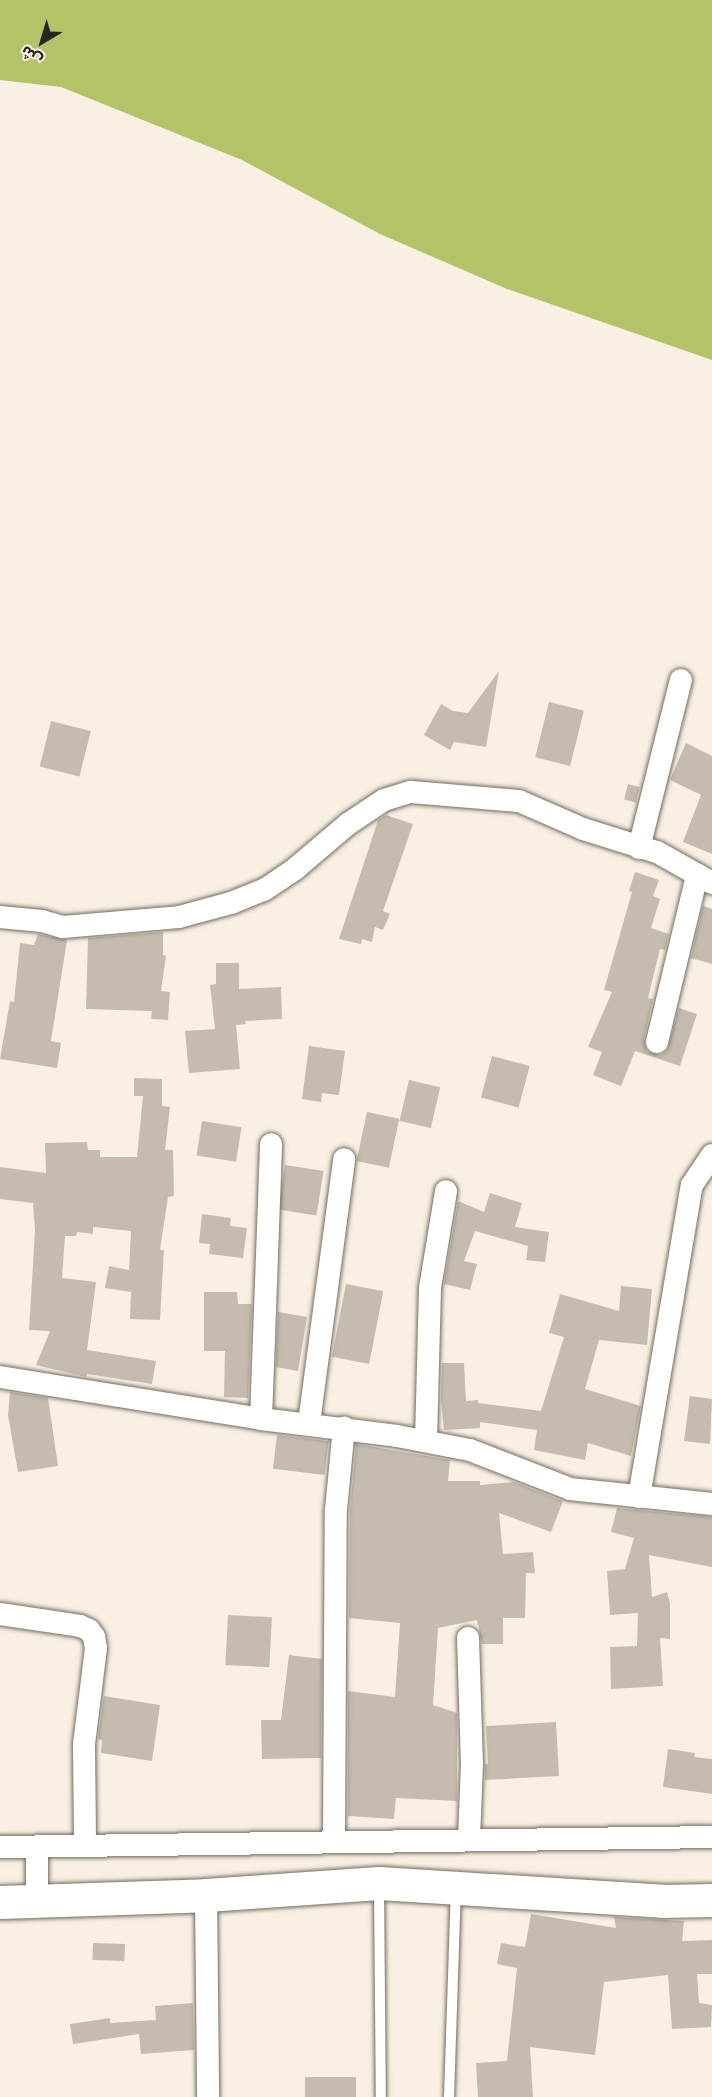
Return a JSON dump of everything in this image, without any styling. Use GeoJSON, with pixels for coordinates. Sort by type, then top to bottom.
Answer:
{"type":"FeatureCollection","features":[{"type":"Feature","properties":{"kind":"main road"},"geometry":{"type":"LineString","coordinates":[[0,1902],[206,1895],[379,1883],[662,1901],[712,1900]]}},
{"type":"Feature","properties":{"kind":"street"},"geometry":{"type":"LineString","coordinates":[[639,848],[681,680]]}},
{"type":"Feature","properties":{"kind":"street"},"geometry":{"type":"LineString","coordinates":[[0,918],[42,921],[63,927],[179,917],[231,903],[272,885],[348,824],[384,800],[411,792],[519,801],[583,828],[657,852],[705,879],[657,1042]]}},
{"type":"Feature","properties":{"kind":"street"},"geometry":{"type":"LineString","coordinates":[[261,1419],[271,1144]]}},
{"type":"Feature","properties":{"kind":"street"},"geometry":{"type":"LineString","coordinates":[[639,1497],[692,1185],[712,1155]]}},
{"type":"Feature","properties":{"kind":"street"},"geometry":{"type":"LineString","coordinates":[[309,1423],[344,1159]]}},
{"type":"Feature","properties":{"kind":"street"},"geometry":{"type":"LineString","coordinates":[[426,1441],[430,1288],[446,1191]]}},
{"type":"Feature","properties":{"kind":"street"},"geometry":{"type":"LineString","coordinates":[[0,1377],[261,1419],[344,1427],[426,1441],[470,1450],[570,1489],[712,1504]]}},
{"type":"Feature","properties":{"kind":"street"},"geometry":{"type":"LineString","coordinates":[[334,1842],[336,1510],[344,1427]]}},
{"type":"Feature","properties":{"kind":"street"},"geometry":{"type":"LineString","coordinates":[[0,1614],[80,1626],[89,1630],[94,1637],[96,1648],[84,1744],[85,1846]]}},
{"type":"Feature","properties":{"kind":"street"},"geometry":{"type":"LineString","coordinates":[[468,1638],[472,1764],[469,1840]]}},
{"type":"Feature","properties":{"kind":"street"},"geometry":{"type":"LineString","coordinates":[[0,1847],[712,1837]]}},
{"type":"Feature","properties":{"kind":"street"},"geometry":{"type":"LineString","coordinates":[[37,1847],[37,1900]]}},
{"type":"Feature","properties":{"kind":"street"},"geometry":{"type":"LineString","coordinates":[[206,1895],[208,2097]]}},
{"type":"Feature","properties":{"kind":"lane"},"geometry":{"type":"LineString","coordinates":[[379,1883],[381,2097]]}},
{"type":"Feature","properties":{"kind":"lane"},"geometry":{"type":"LineString","coordinates":[[449,2097],[456,1887]]}},
{"type":"Feature","properties":{"kind":"green space"},"geometry":{"type":"Polygon","coordinates":[[[0,0],[712,0],[712,360],[507,289],[380,234],[242,160],[61,87],[0,80],[0,0]]]}},
{"type":"Feature","properties":{"kind":"building"},"geometry":{"type":"Polygon","coordinates":[[[499,671],[486,747],[454,742],[450,750],[424,735],[441,704],[453,711],[468,713],[499,671]]]}},
{"type":"Feature","properties":{"kind":"building"},"geometry":{"type":"Polygon","coordinates":[[[549,702],[584,711],[570,766],[535,757],[549,702]]]}},
{"type":"Feature","properties":{"kind":"building"},"geometry":{"type":"Polygon","coordinates":[[[51,721],[91,731],[79,777],[40,767],[51,721]]]}},
{"type":"Feature","properties":{"kind":"building"},"geometry":{"type":"Polygon","coordinates":[[[686,743],[712,756],[712,854],[683,842],[701,795],[670,780],[686,743]]]}},
{"type":"Feature","properties":{"kind":"building"},"geometry":{"type":"Polygon","coordinates":[[[628,784],[640,787],[636,802],[624,800],[628,784]]]}},
{"type":"Feature","properties":{"kind":"building"},"geometry":{"type":"Polygon","coordinates":[[[386,815],[413,824],[383,911],[390,914],[383,930],[375,927],[372,942],[362,939],[361,944],[339,939],[378,820],[386,815]]]}},
{"type":"Feature","properties":{"kind":"building"},"geometry":{"type":"Polygon","coordinates":[[[635,872],[659,880],[653,896],[660,899],[651,928],[669,934],[665,950],[660,949],[648,998],[653,999],[644,1039],[647,1051],[660,1055],[667,1051],[679,1008],[697,1014],[680,1066],[635,1051],[621,1086],[593,1075],[602,1052],[588,1047],[612,992],[604,990],[632,892],[629,891],[635,872]]]}},
{"type":"Feature","properties":{"kind":"building"},"geometry":{"type":"Polygon","coordinates":[[[703,906],[712,909],[712,964],[691,958],[703,906]]]}},
{"type":"Feature","properties":{"kind":"building"},"geometry":{"type":"Polygon","coordinates":[[[163,932],[163,955],[166,956],[161,991],[170,992],[168,1020],[151,1019],[152,1011],[86,1009],[88,938],[163,932]]]}},
{"type":"Feature","properties":{"kind":"building"},"geometry":{"type":"Polygon","coordinates":[[[38,934],[67,940],[51,1041],[61,1043],[57,1068],[0,1059],[10,1001],[14,1002],[20,943],[34,945],[38,934]]]}},
{"type":"Feature","properties":{"kind":"building"},"geometry":{"type":"Polygon","coordinates":[[[216,963],[239,963],[239,989],[281,987],[282,1019],[245,1021],[246,1024],[236,1025],[240,1069],[189,1073],[185,1031],[215,1029],[210,985],[216,984],[216,963]]]}},
{"type":"Feature","properties":{"kind":"building"},"geometry":{"type":"Polygon","coordinates":[[[309,1046],[345,1051],[339,1095],[322,1093],[321,1102],[302,1099],[309,1046]]]}},
{"type":"Feature","properties":{"kind":"building"},"geometry":{"type":"Polygon","coordinates":[[[492,1056],[530,1066],[519,1108],[481,1098],[492,1056]]]}},
{"type":"Feature","properties":{"kind":"building"},"geometry":{"type":"Polygon","coordinates":[[[134,1078],[162,1079],[162,1106],[170,1107],[165,1150],[173,1150],[174,1196],[168,1197],[160,1250],[164,1250],[160,1320],[130,1319],[131,1292],[105,1288],[109,1266],[129,1270],[131,1231],[93,1227],[93,1234],[77,1232],[76,1236],[65,1236],[62,1278],[96,1282],[87,1350],[156,1361],[152,1384],[87,1374],[86,1377],[36,1365],[50,1331],[29,1330],[35,1231],[33,1203],[0,1199],[0,1167],[46,1173],[45,1143],[87,1142],[88,1150],[100,1150],[100,1157],[137,1157],[143,1096],[134,1096],[134,1078]]]}},
{"type":"Feature","properties":{"kind":"building"},"geometry":{"type":"Polygon","coordinates":[[[409,1080],[440,1087],[431,1128],[400,1121],[409,1080]]]}},
{"type":"Feature","properties":{"kind":"building"},"geometry":{"type":"Polygon","coordinates":[[[367,1112],[399,1119],[389,1168],[357,1161],[367,1112]]]}},
{"type":"Feature","properties":{"kind":"building"},"geometry":{"type":"Polygon","coordinates":[[[202,1121],[242,1127],[236,1162],[197,1156],[202,1121]]]}},
{"type":"Feature","properties":{"kind":"building"},"geometry":{"type":"Polygon","coordinates":[[[285,1165],[324,1171],[316,1216],[278,1209],[285,1165]]]}},
{"type":"Feature","properties":{"kind":"building"},"geometry":{"type":"Polygon","coordinates":[[[490,1193],[522,1203],[515,1227],[549,1232],[545,1262],[526,1260],[528,1246],[475,1231],[464,1261],[477,1264],[470,1290],[444,1284],[458,1201],[484,1212],[490,1193]]]}},
{"type":"Feature","properties":{"kind":"building"},"geometry":{"type":"Polygon","coordinates":[[[202,1214],[231,1218],[230,1226],[247,1228],[243,1258],[209,1254],[210,1244],[199,1243],[202,1214]]]}},
{"type":"Feature","properties":{"kind":"building"},"geometry":{"type":"Polygon","coordinates":[[[346,1284],[383,1291],[369,1364],[332,1357],[346,1284]]]}},
{"type":"Feature","properties":{"kind":"building"},"geometry":{"type":"Polygon","coordinates":[[[621,1286],[652,1289],[647,1345],[599,1340],[585,1389],[641,1406],[631,1456],[588,1443],[585,1460],[534,1450],[537,1430],[480,1422],[480,1428],[444,1430],[441,1399],[442,1363],[464,1363],[466,1401],[478,1400],[478,1403],[541,1411],[564,1337],[549,1333],[560,1294],[619,1311],[621,1286]]]}},
{"type":"Feature","properties":{"kind":"building"},"geometry":{"type":"Polygon","coordinates":[[[204,1292],[237,1292],[238,1304],[252,1304],[248,1398],[224,1397],[225,1351],[204,1351],[204,1292]]]}},
{"type":"Feature","properties":{"kind":"building"},"geometry":{"type":"Polygon","coordinates":[[[278,1312],[307,1317],[298,1371],[276,1367],[278,1312]]]}},
{"type":"Feature","properties":{"kind":"building"},"geometry":{"type":"Polygon","coordinates":[[[10,1392],[48,1398],[58,1466],[18,1472],[8,1415],[10,1392]]]}},
{"type":"Feature","properties":{"kind":"building"},"geometry":{"type":"Polygon","coordinates":[[[690,1396],[712,1399],[710,1444],[684,1441],[690,1396]]]}},
{"type":"Feature","properties":{"kind":"building"},"geometry":{"type":"Polygon","coordinates":[[[277,1435],[329,1441],[324,1475],[273,1469],[277,1435]]]}},
{"type":"Feature","properties":{"kind":"building"},"geometry":{"type":"Polygon","coordinates":[[[356,1444],[450,1460],[448,1481],[480,1481],[480,1485],[514,1482],[563,1501],[551,1532],[499,1513],[503,1554],[533,1552],[535,1573],[526,1573],[525,1618],[503,1618],[503,1644],[482,1644],[477,1620],[438,1628],[433,1705],[457,1713],[457,1801],[396,1798],[394,1819],[348,1816],[348,1691],[395,1697],[400,1623],[349,1618],[350,1511],[356,1444]]]}},
{"type":"Feature","properties":{"kind":"building"},"geometry":{"type":"Polygon","coordinates":[[[617,1508],[712,1517],[712,1567],[649,1555],[652,1597],[667,1592],[670,1603],[670,1639],[660,1638],[663,1686],[611,1689],[610,1647],[637,1646],[638,1613],[610,1615],[607,1571],[625,1569],[634,1538],[611,1532],[617,1508]]]}},
{"type":"Feature","properties":{"kind":"building"},"geometry":{"type":"Polygon","coordinates":[[[228,1615],[272,1617],[269,1667],[225,1665],[228,1615]]]}},
{"type":"Feature","properties":{"kind":"building"},"geometry":{"type":"Polygon","coordinates":[[[289,1655],[322,1659],[321,1758],[262,1759],[261,1720],[281,1720],[289,1655]]]}},
{"type":"Feature","properties":{"kind":"building"},"geometry":{"type":"Polygon","coordinates":[[[104,1696],[160,1705],[152,1761],[101,1753],[102,1740],[98,1739],[104,1696]]]}},
{"type":"Feature","properties":{"kind":"building"},"geometry":{"type":"Polygon","coordinates":[[[556,1722],[559,1776],[485,1780],[485,1764],[488,1764],[486,1726],[556,1722]]]}},
{"type":"Feature","properties":{"kind":"building"},"geometry":{"type":"Polygon","coordinates":[[[668,1749],[695,1753],[694,1757],[712,1759],[712,1794],[663,1787],[668,1749]]]}},
{"type":"Feature","properties":{"kind":"building"},"geometry":{"type":"Polygon","coordinates":[[[531,1914],[616,1928],[614,1917],[684,1921],[682,1941],[712,1940],[712,1974],[697,1974],[699,2003],[712,2005],[711,2027],[672,2029],[668,1975],[604,1982],[595,2055],[530,2047],[533,2097],[478,2097],[476,2063],[507,2061],[517,1968],[497,1964],[501,1943],[525,1947],[531,1914]]]}},
{"type":"Feature","properties":{"kind":"building"},"geometry":{"type":"Polygon","coordinates":[[[93,1943],[125,1944],[124,1961],[92,1960],[93,1943]]]}},
{"type":"Feature","properties":{"kind":"building"},"geometry":{"type":"Polygon","coordinates":[[[193,2003],[194,2050],[141,2054],[139,2034],[73,2044],[70,2024],[110,2018],[110,2023],[156,2020],[155,2006],[193,2003]]]}},
{"type":"Feature","properties":{"kind":"building"},"geometry":{"type":"Polygon","coordinates":[[[305,2077],[356,2077],[356,2097],[305,2097],[305,2077]]]}}]}
